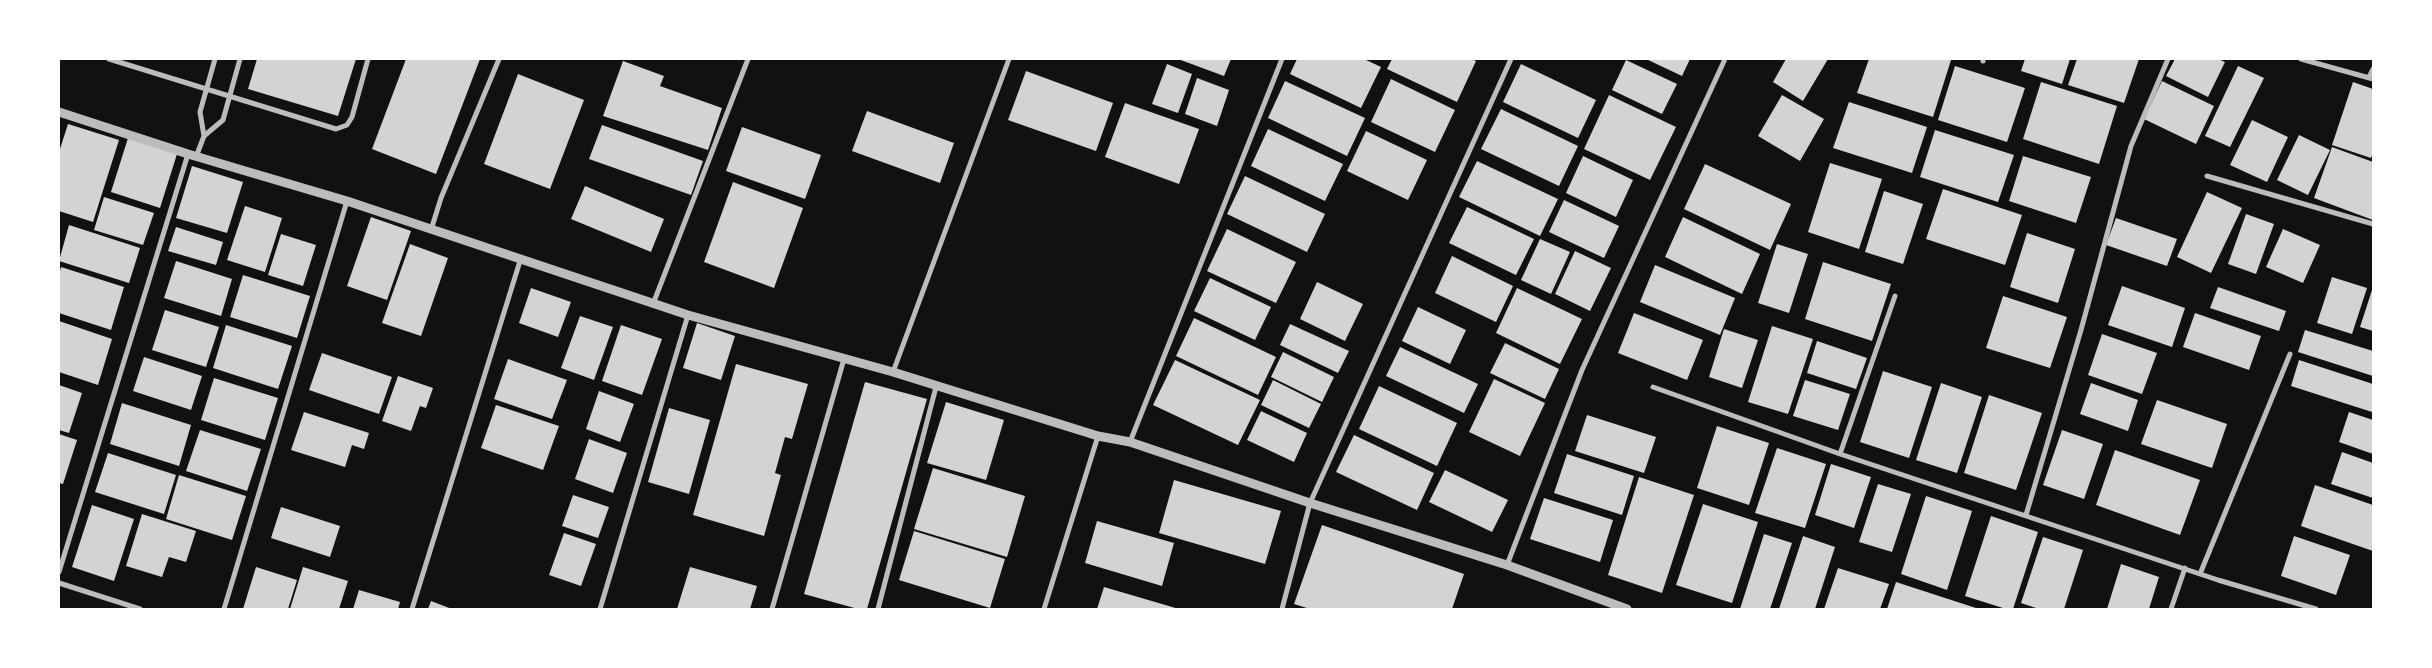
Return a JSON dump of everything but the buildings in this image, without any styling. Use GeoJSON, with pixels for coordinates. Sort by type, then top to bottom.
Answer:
{"type":"FeatureCollection","features":[{"type":"Feature","properties":{"kind":"street"},"geometry":{"type":"LineString","coordinates":[[109,59],[336,128],[347,125],[352,117],[368,59]]}},
{"type":"Feature","properties":{"kind":"street"},"geometry":{"type":"LineString","coordinates":[[204,136],[200,112],[215,59]]}},
{"type":"Feature","properties":{"kind":"street"},"geometry":{"type":"LineString","coordinates":[[59,572],[192,155],[204,136],[223,120],[240,59]]}},
{"type":"Feature","properties":{"kind":"street"},"geometry":{"type":"LineString","coordinates":[[431,230],[441,198],[499,59]]}},
{"type":"Feature","properties":{"kind":"street"},"geometry":{"type":"LineString","coordinates":[[653,304],[748,59]]}},
{"type":"Feature","properties":{"kind":"street"},"geometry":{"type":"LineString","coordinates":[[893,372],[1009,59]]}},
{"type":"Feature","properties":{"kind":"street"},"geometry":{"type":"LineString","coordinates":[[1130,442],[1282,59]]}},
{"type":"Feature","properties":{"kind":"street"},"geometry":{"type":"LineString","coordinates":[[1282,609],[1310,503],[1511,59]]}},
{"type":"Feature","properties":{"kind":"street"},"geometry":{"type":"LineString","coordinates":[[1507,565],[1582,370],[1725,59]]}},
{"type":"Feature","properties":{"kind":"street"},"geometry":{"type":"LineString","coordinates":[[2026,515],[2081,330],[2131,146],[2168,59]]}},
{"type":"Feature","properties":{"kind":"street"},"geometry":{"type":"LineString","coordinates":[[2301,59],[2371,78],[2373,69]]}},
{"type":"Feature","properties":{"kind":"street"},"geometry":{"type":"LineString","coordinates":[[59,112],[192,155],[347,201],[520,261],[688,316],[893,372],[936,387],[1098,436],[1130,442],[1310,503],[1507,565],[1627,609]]}},
{"type":"Feature","properties":{"kind":"street"},"geometry":{"type":"LineString","coordinates":[[2207,176],[2373,224]]}},
{"type":"Feature","properties":{"kind":"street"},"geometry":{"type":"LineString","coordinates":[[224,609],[347,201]]}},
{"type":"Feature","properties":{"kind":"street"},"geometry":{"type":"LineString","coordinates":[[412,609],[520,261]]}},
{"type":"Feature","properties":{"kind":"street"},"geometry":{"type":"LineString","coordinates":[[1840,454],[1895,296]]}},
{"type":"Feature","properties":{"kind":"street"},"geometry":{"type":"LineString","coordinates":[[600,609],[688,316]]}},
{"type":"Feature","properties":{"kind":"street"},"geometry":{"type":"LineString","coordinates":[[2200,574],[2290,354]]}},
{"type":"Feature","properties":{"kind":"street"},"geometry":{"type":"LineString","coordinates":[[772,609],[844,360]]}},
{"type":"Feature","properties":{"kind":"street"},"geometry":{"type":"LineString","coordinates":[[878,609],[936,387]]}},
{"type":"Feature","properties":{"kind":"street"},"geometry":{"type":"LineString","coordinates":[[1653,387],[1840,454],[2200,574],[2316,609]]}},
{"type":"Feature","properties":{"kind":"street"},"geometry":{"type":"LineString","coordinates":[[1044,609],[1098,436]]}},
{"type":"Feature","properties":{"kind":"street"},"geometry":{"type":"LineString","coordinates":[[2171,609],[2184,568]]}},
{"type":"Feature","properties":{"kind":"street"},"geometry":{"type":"LineString","coordinates":[[59,583],[140,609]]}}]}
